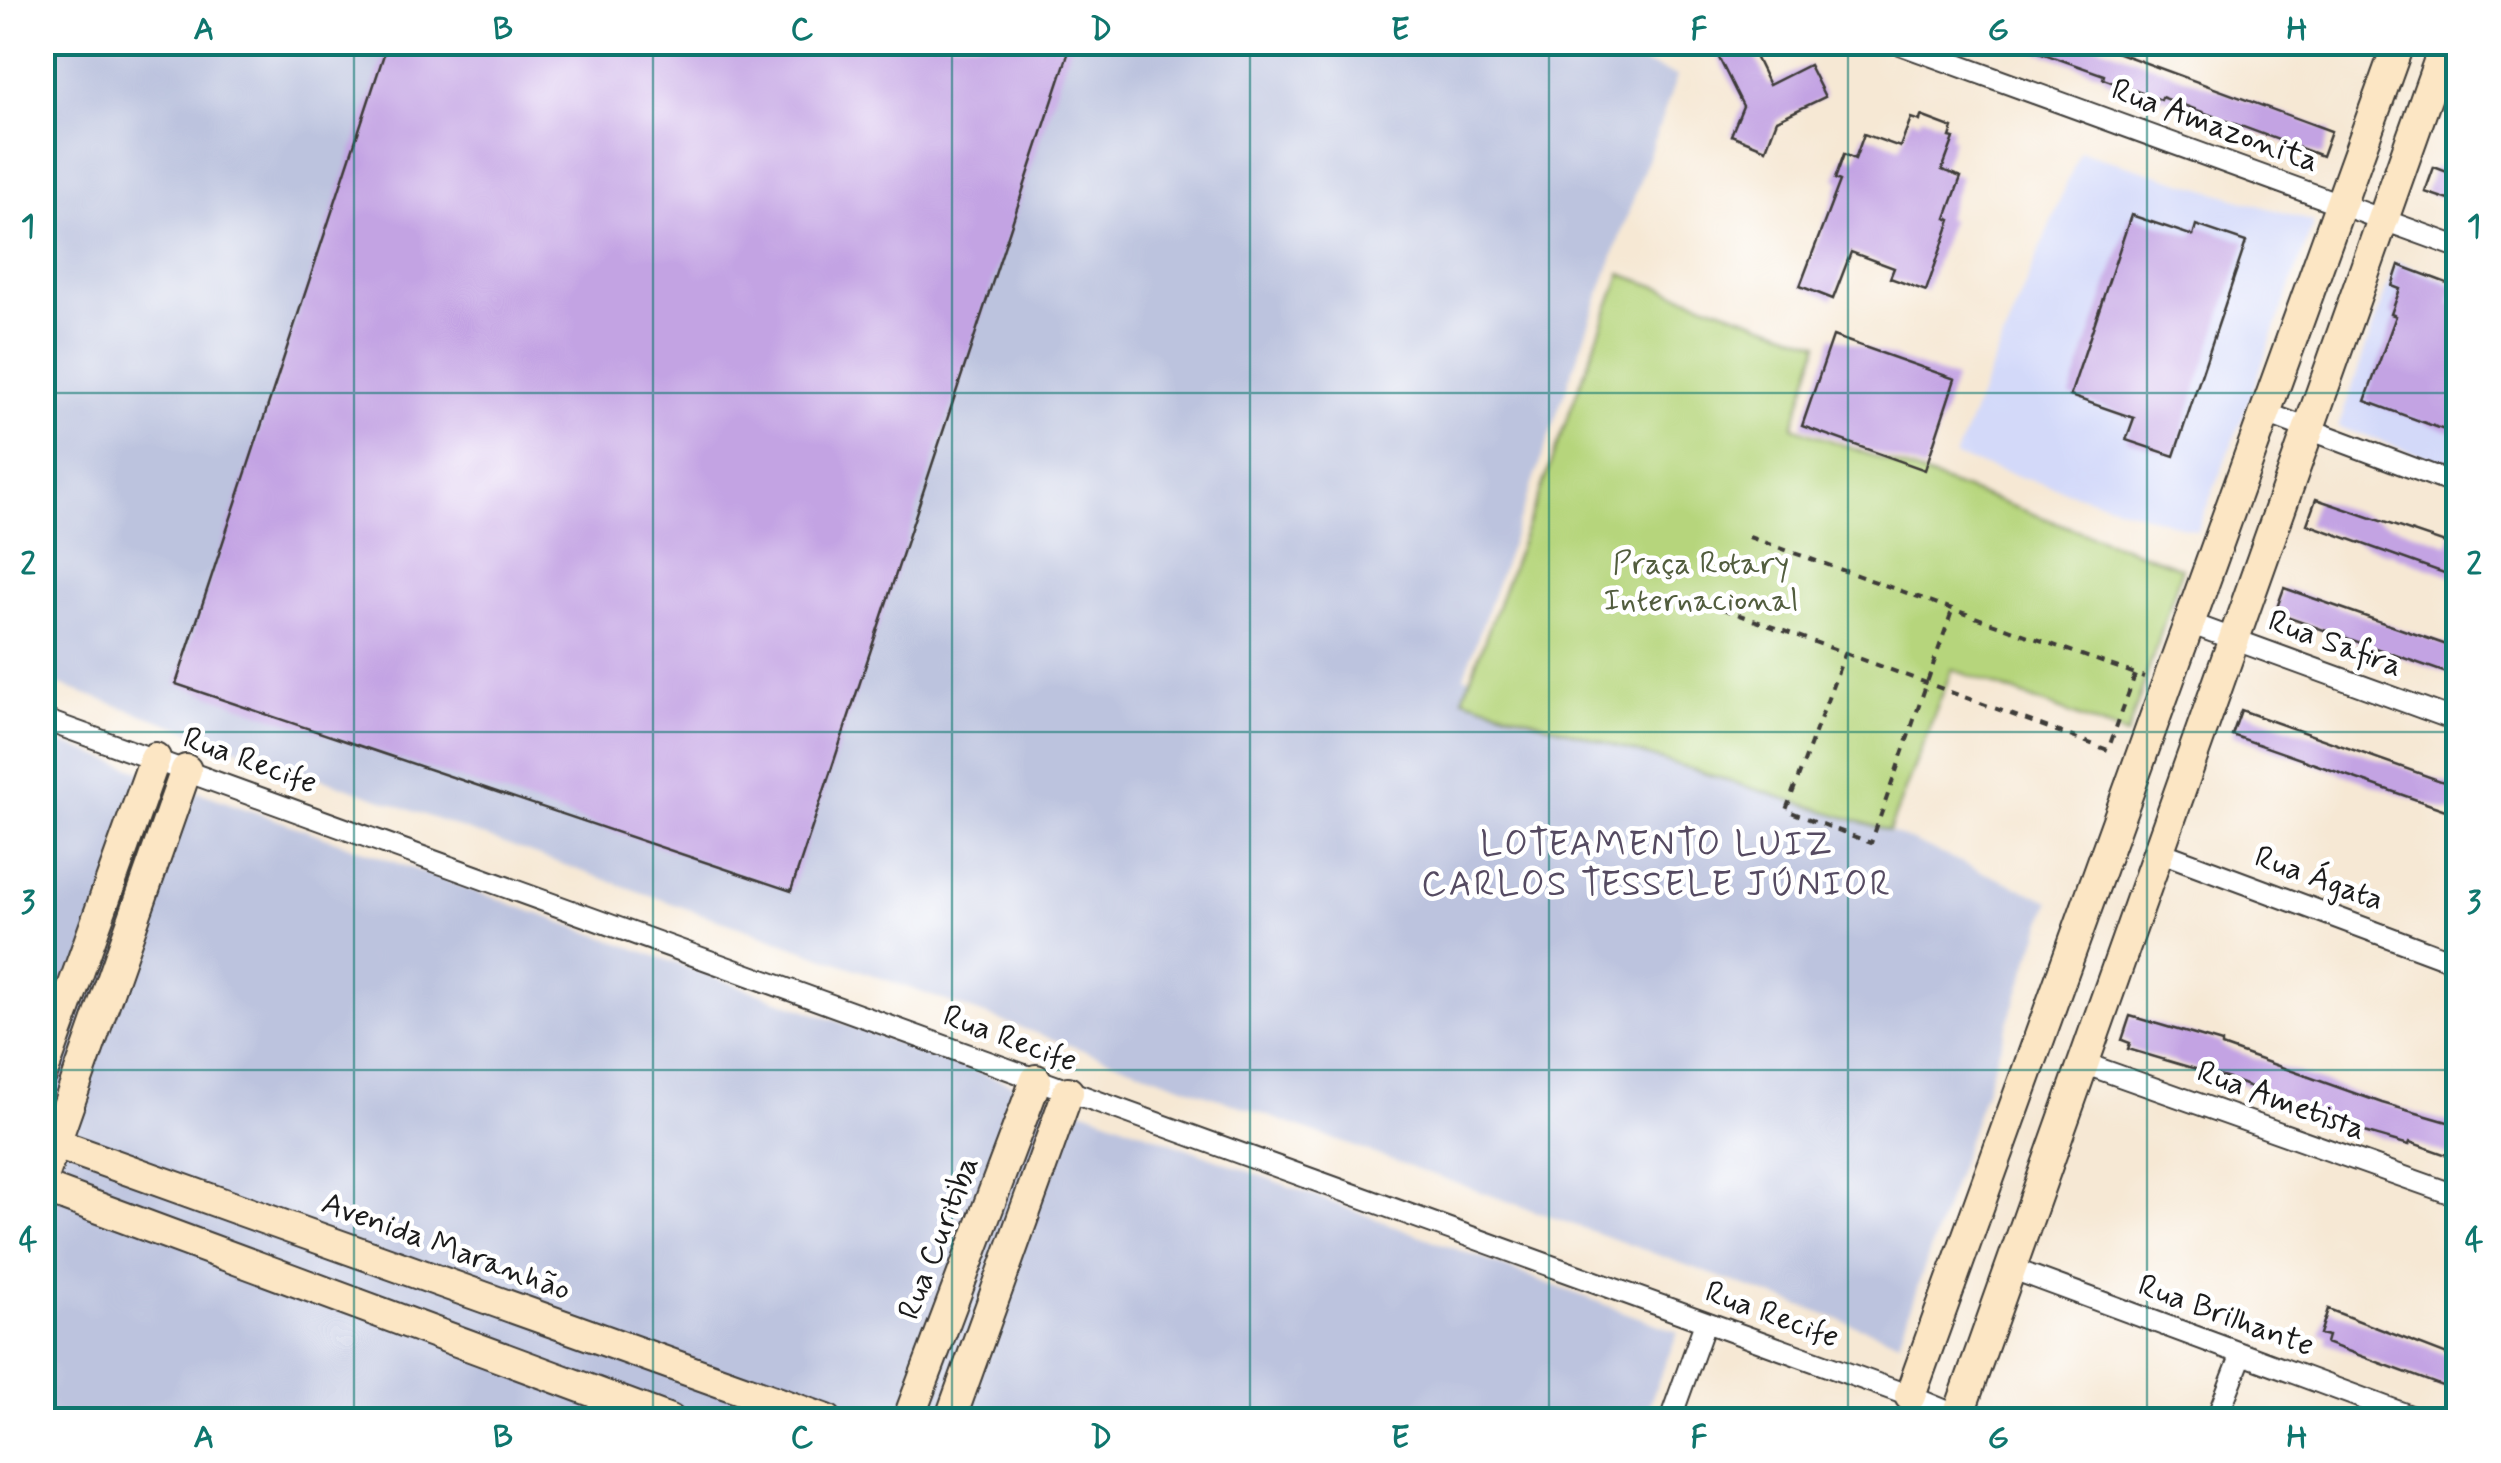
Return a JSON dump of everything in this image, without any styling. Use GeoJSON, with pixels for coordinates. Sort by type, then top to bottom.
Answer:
{"type":"FeatureCollection","features":[{"type":"Feature","properties":{"kind":"street","name":"Rua Amazonita"},"geometry":{"type":"LineString","coordinates":[[1894,42],[2458,246]]}},
{"type":"Feature","properties":{"kind":"street"},"geometry":{"type":"LineString","coordinates":[[1910,1396],[2399,42]]}},
{"type":"Feature","properties":{"kind":"street"},"geometry":{"type":"LineString","coordinates":[[1957,1418],[2446,42]]}},
{"type":"Feature","properties":{"kind":"street"},"geometry":{"type":"LineString","coordinates":[[2266,413],[2458,485]]}},
{"type":"Feature","properties":{"kind":"street","name":"Rua Safira"},"geometry":{"type":"LineString","coordinates":[[2190,623],[2458,721]]}},
{"type":"Feature","properties":{"kind":"street","name":"Rua Recife"},"geometry":{"type":"LineString","coordinates":[[42,719],[1910,1396],[1957,1418]]}},
{"type":"Feature","properties":{"kind":"street"},"geometry":{"type":"LineString","coordinates":[[42,1074],[155,758]]}},
{"type":"Feature","properties":{"kind":"street"},"geometry":{"type":"LineString","coordinates":[[186,770],[49,1142],[42,1184],[670,1420]]}},
{"type":"Feature","properties":{"kind":"street","name":"Rua Ágata"},"geometry":{"type":"LineString","coordinates":[[2158,852],[2458,963]]}},
{"type":"Feature","properties":{"kind":"street","name":"Rua Ametista"},"geometry":{"type":"LineString","coordinates":[[2083,1063],[2458,1196]]}},
{"type":"Feature","properties":{"kind":"street","name":"Rua Curitiba"},"geometry":{"type":"LineString","coordinates":[[908,1420],[1036,1080]]}},
{"type":"Feature","properties":{"kind":"street"},"geometry":{"type":"LineString","coordinates":[[950,1420],[1068,1092]]}},
{"type":"Feature","properties":{"kind":"street","name":"Avenida Maranhão"},"geometry":{"type":"LineString","coordinates":[[49,1142],[827,1420]]}},
{"type":"Feature","properties":{"kind":"street","name":"Rua Brilhante"},"geometry":{"type":"LineString","coordinates":[[2010,1268],[2421,1420]]}},
{"type":"Feature","properties":{"kind":"street"},"geometry":{"type":"LineString","coordinates":[[1670,1420],[1705,1323]]}},
{"type":"Feature","properties":{"kind":"street"},"geometry":{"type":"LineString","coordinates":[[2216,1420],[2242,1354]]}},
{"type":"Feature","properties":{"kind":"path"},"geometry":{"type":"LineString","coordinates":[[1749,537],[2168,685]]}},
{"type":"Feature","properties":{"kind":"path"},"geometry":{"type":"LineString","coordinates":[[1846,653],[1786,810],[1871,842],[1953,608]]}},
{"type":"Feature","properties":{"kind":"path"},"geometry":{"type":"LineString","coordinates":[[1723,610],[2108,750],[2136,674]]}},
{"type":"Feature","properties":{"kind":"shaded area"},"geometry":{"type":"Polygon","coordinates":[[[43,43],[1585,43],[1677,76],[1464,676],[1889,831],[2050,901],[1899,1341],[43,679],[43,43]]]}},
{"type":"Feature","properties":{"kind":"shaded area"},"geometry":{"type":"Polygon","coordinates":[[[2080,151],[2314,222],[2197,531],[1955,457],[2080,151]]]}},
{"type":"Feature","properties":{"kind":"shaded area"},"geometry":{"type":"Polygon","coordinates":[[[2396,261],[2458,285],[2458,468],[2338,427],[2396,261]]]}},
{"type":"Feature","properties":{"kind":"shaded area"},"geometry":{"type":"Polygon","coordinates":[[[43,736],[1093,1113],[1678,1332],[1643,1420],[43,1420],[43,736]]]}},
{"type":"Feature","properties":{"kind":"green space","name":"Praça Rotary Internacional"},"geometry":{"type":"Polygon","coordinates":[[[1621,274],[1819,343],[1793,427],[2182,568],[2127,735],[1952,669],[1889,831],[1463,698],[1621,274]]]}},
{"type":"Feature","properties":{"kind":"building"},"geometry":{"type":"Polygon","coordinates":[[[388,42],[1072,42],[791,891],[176,684],[388,42]]]}},
{"type":"Feature","properties":{"kind":"building"},"geometry":{"type":"Polygon","coordinates":[[[1748,42],[1769,85],[1809,65],[1825,97],[1777,120],[1766,149],[1731,135],[1743,106],[1718,56],[1748,42]]]}},
{"type":"Feature","properties":{"kind":"building"},"geometry":{"type":"Polygon","coordinates":[[[2019,42],[2089,42],[2331,131],[2322,156],[2103,79],[2104,75],[2019,42]]]}},
{"type":"Feature","properties":{"kind":"building"},"geometry":{"type":"Polygon","coordinates":[[[1921,116],[1953,128],[1950,137],[1954,138],[1942,170],[1961,177],[1946,218],[1951,220],[1926,291],[1890,278],[1894,268],[1851,252],[1833,299],[1800,286],[1840,181],[1835,179],[1844,154],[1855,159],[1864,134],[1900,147],[1911,118],[1920,121],[1921,116]]]}},
{"type":"Feature","properties":{"kind":"building"},"geometry":{"type":"Polygon","coordinates":[[[2434,167],[2458,176],[2458,203],[2425,192],[2434,167]]]}},
{"type":"Feature","properties":{"kind":"building"},"geometry":{"type":"Polygon","coordinates":[[[2131,215],[2193,236],[2196,225],[2246,242],[2174,456],[2126,440],[2134,418],[2070,396],[2131,215]]]}},
{"type":"Feature","properties":{"kind":"building"},"geometry":{"type":"Polygon","coordinates":[[[2399,265],[2455,286],[2449,303],[2458,307],[2458,435],[2365,401],[2396,316],[2391,314],[2400,289],[2392,286],[2399,265]]]}},
{"type":"Feature","properties":{"kind":"building"},"geometry":{"type":"Polygon","coordinates":[[[1833,336],[1955,379],[1925,470],[1802,426],[1833,336]]]}},
{"type":"Feature","properties":{"kind":"building"},"geometry":{"type":"Polygon","coordinates":[[[2316,499],[2448,544],[2455,522],[2458,523],[2458,578],[2307,524],[2316,499]]]}},
{"type":"Feature","properties":{"kind":"building"},"geometry":{"type":"Polygon","coordinates":[[[2284,588],[2458,649],[2458,677],[2275,613],[2284,588]]]}},
{"type":"Feature","properties":{"kind":"building"},"geometry":{"type":"Polygon","coordinates":[[[2241,710],[2458,787],[2454,813],[2232,735],[2241,710]]]}},
{"type":"Feature","properties":{"kind":"building"},"geometry":{"type":"Polygon","coordinates":[[[2130,1016],[2222,1043],[2382,1103],[2458,1125],[2458,1159],[2410,1142],[2409,1145],[2343,1126],[2317,1116],[2318,1112],[2229,1079],[2128,1049],[2130,1043],[2122,1040],[2130,1016]]]}},
{"type":"Feature","properties":{"kind":"building"},"geometry":{"type":"Polygon","coordinates":[[[2328,1309],[2458,1359],[2458,1392],[2326,1343],[2328,1336],[2320,1334],[2328,1309]]]}},
{"type":"Feature","properties":{"kind":"district","name":"LOTEAMENTO LUIZ CARLOS TESSELE JÚNIOR"},"geometry":{"type":"Point","coordinates":[1657,865]}}]}
